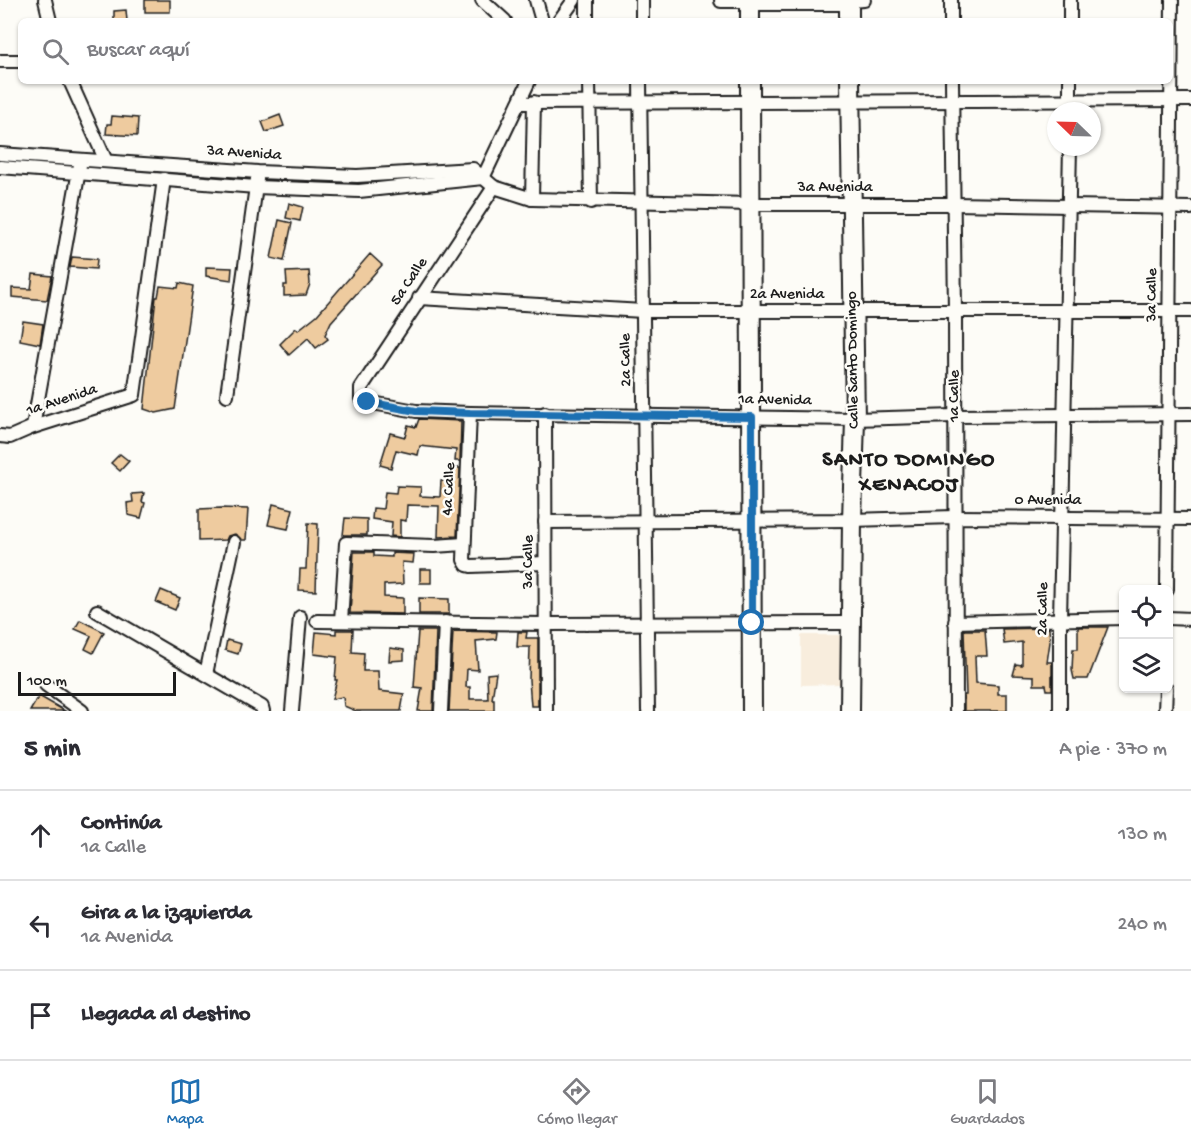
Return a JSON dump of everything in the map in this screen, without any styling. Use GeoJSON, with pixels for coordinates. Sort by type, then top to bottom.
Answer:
{"type":"FeatureCollection","features":[{"type":"Feature","properties":{"kind":"main road"},"geometry":{"type":"LineString","coordinates":[[750,18],[750,1],[849,0],[849,18]]}},
{"type":"Feature","properties":{"kind":"main road"},"geometry":{"type":"LineString","coordinates":[[750,84],[753,711]]}},
{"type":"Feature","properties":{"kind":"main road","name":"Calle Santo Domingo"},"geometry":{"type":"LineString","coordinates":[[850,84],[855,419],[850,711]]}},
{"type":"Feature","properties":{"kind":"street"},"geometry":{"type":"LineString","coordinates":[[45,0],[49,18]]}},
{"type":"Feature","properties":{"kind":"street"},"geometry":{"type":"LineString","coordinates":[[482,0],[502,18]]}},
{"type":"Feature","properties":{"kind":"street"},"geometry":{"type":"LineString","coordinates":[[536,0],[541,18]]}},
{"type":"Feature","properties":{"kind":"street"},"geometry":{"type":"LineString","coordinates":[[561,18],[573,0]]}},
{"type":"Feature","properties":{"kind":"street"},"geometry":{"type":"LineString","coordinates":[[586,0],[587,18]]}},
{"type":"Feature","properties":{"kind":"street"},"geometry":{"type":"LineString","coordinates":[[642,0],[642,18]]}},
{"type":"Feature","properties":{"kind":"street"},"geometry":{"type":"LineString","coordinates":[[849,0],[864,0]]}},
{"type":"Feature","properties":{"kind":"street"},"geometry":{"type":"LineString","coordinates":[[951,0],[951,18]]}},
{"type":"Feature","properties":{"kind":"street"},"geometry":{"type":"LineString","coordinates":[[1070,0],[1070,18]]}},
{"type":"Feature","properties":{"kind":"street","name":"3a Calle"},"geometry":{"type":"LineString","coordinates":[[1172,0],[1172,18]]}},
{"type":"Feature","properties":{"kind":"street"},"geometry":{"type":"LineString","coordinates":[[721,1],[750,1]]}},
{"type":"Feature","properties":{"kind":"street"},"geometry":{"type":"LineString","coordinates":[[0,62],[18,61]]}},
{"type":"Feature","properties":{"kind":"street"},"geometry":{"type":"LineString","coordinates":[[71,84],[106,161]]}},
{"type":"Feature","properties":{"kind":"street"},"geometry":{"type":"LineString","coordinates":[[483,178],[528,84]]}},
{"type":"Feature","properties":{"kind":"street"},"geometry":{"type":"LineString","coordinates":[[589,84],[591,201]]}},
{"type":"Feature","properties":{"kind":"street","name":"2a Calle"},"geometry":{"type":"LineString","coordinates":[[640,84],[648,711]]}},
{"type":"Feature","properties":{"kind":"street","name":"1a Calle"},"geometry":{"type":"LineString","coordinates":[[952,84],[956,416],[954,517],[956,711]]}},
{"type":"Feature","properties":{"kind":"street"},"geometry":{"type":"LineString","coordinates":[[1070,84],[1070,102]]}},
{"type":"Feature","properties":{"kind":"street","name":"3a Calle"},"geometry":{"type":"LineString","coordinates":[[1167,585],[1171,84]]}},
{"type":"Feature","properties":{"kind":"street"},"geometry":{"type":"LineString","coordinates":[[519,103],[952,100],[1047,105]]}},
{"type":"Feature","properties":{"kind":"street"},"geometry":{"type":"LineString","coordinates":[[1101,104],[1191,100]]}},
{"type":"Feature","properties":{"kind":"street"},"geometry":{"type":"LineString","coordinates":[[532,199],[534,102]]}},
{"type":"Feature","properties":{"kind":"street","name":"3a Avenida"},"geometry":{"type":"LineString","coordinates":[[0,153],[258,172],[357,176],[473,169],[494,186],[532,199],[751,204],[1070,205],[1191,208]]}},
{"type":"Feature","properties":{"kind":"street","name":"2a Calle"},"geometry":{"type":"LineString","coordinates":[[1060,711],[1070,156]]}},
{"type":"Feature","properties":{"kind":"street"},"geometry":{"type":"LineString","coordinates":[[33,427],[81,159]]}},
{"type":"Feature","properties":{"kind":"street","name":"3a Avenida"},"geometry":{"type":"LineString","coordinates":[[0,166],[256,187],[359,191],[483,178]]}},
{"type":"Feature","properties":{"kind":"street"},"geometry":{"type":"LineString","coordinates":[[226,395],[258,172]]}},
{"type":"Feature","properties":{"kind":"street","name":"1a Avenida"},"geometry":{"type":"LineString","coordinates":[[0,436],[10,437],[33,427],[134,395],[164,179]]}},
{"type":"Feature","properties":{"kind":"street","name":"5a Calle"},"geometry":{"type":"LineString","coordinates":[[361,398],[361,388],[494,186]]}},
{"type":"Feature","properties":{"kind":"street","name":"2a Avenida"},"geometry":{"type":"LineString","coordinates":[[419,298],[642,311],[1191,311]]}},
{"type":"Feature","properties":{"kind":"street","name":"1a Avenida"},"geometry":{"type":"LineString","coordinates":[[361,398],[367,402],[416,411],[470,413],[855,419],[1191,414]]}},
{"type":"Feature","properties":{"kind":"street","name":"4a Calle"},"geometry":{"type":"LineString","coordinates":[[470,413],[464,560],[467,565],[545,563]]}},
{"type":"Feature","properties":{"kind":"street","name":"3a Calle"},"geometry":{"type":"LineString","coordinates":[[545,413],[546,711]]}},
{"type":"Feature","properties":{"kind":"street","name":"0 Avenida"},"geometry":{"type":"LineString","coordinates":[[545,522],[954,517],[1191,519]]}},
{"type":"Feature","properties":{"kind":"street"},"geometry":{"type":"LineString","coordinates":[[206,674],[234,542]]}},
{"type":"Feature","properties":{"kind":"street"},"geometry":{"type":"LineString","coordinates":[[341,621],[346,543],[434,546],[464,544]]}},
{"type":"Feature","properties":{"kind":"street"},"geometry":{"type":"LineString","coordinates":[[97,611],[262,706],[262,711]]}},
{"type":"Feature","properties":{"kind":"street"},"geometry":{"type":"LineString","coordinates":[[292,711],[300,617]]}},
{"type":"Feature","properties":{"kind":"street"},"geometry":{"type":"LineString","coordinates":[[955,622],[1119,618]]}},
{"type":"Feature","properties":{"kind":"street"},"geometry":{"type":"LineString","coordinates":[[1173,618],[1191,619]]}},
{"type":"Feature","properties":{"kind":"street"},"geometry":{"type":"LineString","coordinates":[[317,621],[546,624],[852,622]]}},
{"type":"Feature","properties":{"kind":"street"},"geometry":{"type":"LineString","coordinates":[[441,711],[445,622]]}},
{"type":"Feature","properties":{"kind":"street"},"geometry":{"type":"LineString","coordinates":[[46,685],[82,711]]}},
{"type":"Feature","properties":{"kind":"street"},"geometry":{"type":"LineString","coordinates":[[1166,693],[1166,711]]}},
{"type":"Feature","properties":{"kind":"shaded area"},"geometry":{"type":"Polygon","coordinates":[[[801,635],[842,635],[843,684],[801,685],[801,635]]]}},
{"type":"Feature","properties":{"kind":"building"},"geometry":{"type":"Polygon","coordinates":[[[145,0],[170,0],[170,12],[145,12],[145,0]]]}},
{"type":"Feature","properties":{"kind":"building"},"geometry":{"type":"Polygon","coordinates":[[[126,10],[127,18],[114,18],[114,11],[126,10]]]}},
{"type":"Feature","properties":{"kind":"building"},"geometry":{"type":"Polygon","coordinates":[[[280,115],[284,126],[266,132],[262,122],[280,115]]]}},
{"type":"Feature","properties":{"kind":"building"},"geometry":{"type":"Polygon","coordinates":[[[112,116],[138,118],[137,136],[106,134],[107,124],[111,124],[112,116]]]}},
{"type":"Feature","properties":{"kind":"building"},"geometry":{"type":"Polygon","coordinates":[[[289,203],[303,207],[300,221],[286,218],[289,203]]]}},
{"type":"Feature","properties":{"kind":"building"},"geometry":{"type":"Polygon","coordinates":[[[279,220],[292,223],[284,261],[271,258],[279,220]]]}},
{"type":"Feature","properties":{"kind":"building"},"geometry":{"type":"Polygon","coordinates":[[[370,254],[382,265],[331,322],[325,335],[328,339],[316,348],[308,338],[289,355],[280,344],[296,328],[298,330],[317,315],[370,254]]]}},
{"type":"Feature","properties":{"kind":"building"},"geometry":{"type":"Polygon","coordinates":[[[72,257],[97,259],[96,269],[70,267],[72,257]]]}},
{"type":"Feature","properties":{"kind":"building"},"geometry":{"type":"Polygon","coordinates":[[[206,267],[232,268],[231,280],[206,276],[206,267]]]}},
{"type":"Feature","properties":{"kind":"building"},"geometry":{"type":"Polygon","coordinates":[[[309,271],[310,284],[306,295],[284,296],[284,285],[287,285],[286,272],[309,271]]]}},
{"type":"Feature","properties":{"kind":"building"},"geometry":{"type":"Polygon","coordinates":[[[33,274],[52,276],[47,300],[12,297],[12,288],[31,289],[33,274]]]}},
{"type":"Feature","properties":{"kind":"building"},"geometry":{"type":"Polygon","coordinates":[[[179,283],[193,286],[175,409],[156,413],[144,409],[156,297],[158,297],[160,286],[178,288],[179,283]]]}},
{"type":"Feature","properties":{"kind":"building"},"geometry":{"type":"Polygon","coordinates":[[[23,321],[43,324],[40,344],[20,340],[23,321]]]}},
{"type":"Feature","properties":{"kind":"building"},"geometry":{"type":"Polygon","coordinates":[[[419,419],[461,421],[460,461],[455,461],[456,450],[420,446],[418,455],[396,450],[391,468],[380,465],[390,433],[405,437],[408,425],[416,427],[419,419]]]}},
{"type":"Feature","properties":{"kind":"building"},"geometry":{"type":"Polygon","coordinates":[[[120,454],[129,461],[120,471],[111,463],[120,454]]]}},
{"type":"Feature","properties":{"kind":"building"},"geometry":{"type":"Polygon","coordinates":[[[449,468],[460,468],[457,536],[438,537],[439,506],[407,505],[406,521],[400,520],[400,537],[391,536],[392,522],[372,519],[373,508],[383,509],[385,492],[396,493],[397,486],[421,487],[420,496],[440,497],[441,481],[449,481],[449,468]]]}},
{"type":"Feature","properties":{"kind":"building"},"geometry":{"type":"Polygon","coordinates":[[[144,493],[142,502],[145,503],[141,518],[128,515],[127,503],[133,502],[132,494],[144,493]]]}},
{"type":"Feature","properties":{"kind":"building"},"geometry":{"type":"Polygon","coordinates":[[[273,504],[293,509],[288,529],[268,525],[273,504]]]}},
{"type":"Feature","properties":{"kind":"building"},"geometry":{"type":"Polygon","coordinates":[[[199,509],[248,509],[246,540],[242,540],[235,534],[228,536],[226,540],[199,541],[199,509]]]}},
{"type":"Feature","properties":{"kind":"building"},"geometry":{"type":"Polygon","coordinates":[[[345,518],[367,519],[367,535],[343,535],[345,518]]]}},
{"type":"Feature","properties":{"kind":"building"},"geometry":{"type":"Polygon","coordinates":[[[308,523],[318,524],[316,591],[299,590],[300,569],[306,569],[308,523]]]}},
{"type":"Feature","properties":{"kind":"building"},"geometry":{"type":"Polygon","coordinates":[[[354,552],[374,552],[374,556],[392,557],[392,553],[414,554],[413,563],[402,562],[403,584],[384,585],[384,597],[403,598],[403,614],[350,613],[354,552]]]}},
{"type":"Feature","properties":{"kind":"building"},"geometry":{"type":"Polygon","coordinates":[[[420,569],[431,569],[431,583],[420,583],[420,569]]]}},
{"type":"Feature","properties":{"kind":"building"},"geometry":{"type":"Polygon","coordinates":[[[161,590],[180,598],[175,610],[156,602],[161,590]]]}},
{"type":"Feature","properties":{"kind":"building"},"geometry":{"type":"Polygon","coordinates":[[[419,598],[449,599],[449,614],[419,614],[419,598]]]}},
{"type":"Feature","properties":{"kind":"building"},"geometry":{"type":"Polygon","coordinates":[[[80,620],[104,632],[93,653],[85,649],[91,636],[75,629],[80,620]]]}},
{"type":"Feature","properties":{"kind":"building"},"geometry":{"type":"Polygon","coordinates":[[[1078,627],[1108,627],[1088,679],[1074,679],[1072,670],[1073,649],[1078,649],[1078,627]]]}},
{"type":"Feature","properties":{"kind":"building"},"geometry":{"type":"Polygon","coordinates":[[[1049,628],[1050,642],[1047,662],[1052,662],[1052,690],[1047,690],[1046,685],[1034,685],[1034,676],[1013,675],[1016,664],[1022,665],[1022,642],[1004,644],[1002,629],[1049,628]]]}},
{"type":"Feature","properties":{"kind":"building"},"geometry":{"type":"Polygon","coordinates":[[[336,630],[353,630],[352,652],[364,653],[363,671],[378,671],[379,691],[404,694],[401,711],[356,711],[344,706],[343,697],[332,699],[337,680],[335,680],[337,657],[314,654],[316,632],[336,634],[336,630]]]}},
{"type":"Feature","properties":{"kind":"building"},"geometry":{"type":"Polygon","coordinates":[[[964,630],[985,630],[987,656],[975,656],[976,683],[998,685],[998,694],[1007,694],[1007,711],[964,711],[964,695],[966,695],[964,630]]]}},
{"type":"Feature","properties":{"kind":"building"},"geometry":{"type":"Polygon","coordinates":[[[418,631],[436,631],[433,711],[418,711],[422,688],[414,687],[418,631]]]}},
{"type":"Feature","properties":{"kind":"building"},"geometry":{"type":"Polygon","coordinates":[[[453,631],[497,632],[496,639],[476,641],[478,670],[467,669],[466,687],[470,687],[470,699],[488,699],[487,674],[496,673],[492,699],[494,699],[494,711],[449,711],[453,631]]]}},
{"type":"Feature","properties":{"kind":"building"},"geometry":{"type":"Polygon","coordinates":[[[518,632],[527,632],[526,638],[538,638],[538,706],[531,706],[530,647],[517,647],[518,632]]]}},
{"type":"Feature","properties":{"kind":"building"},"geometry":{"type":"Polygon","coordinates":[[[227,640],[241,644],[238,654],[225,650],[227,640]]]}},
{"type":"Feature","properties":{"kind":"building"},"geometry":{"type":"Polygon","coordinates":[[[390,648],[404,650],[404,660],[389,661],[390,648]]]}},
{"type":"Feature","properties":{"kind":"building"},"geometry":{"type":"Polygon","coordinates":[[[39,696],[65,711],[30,711],[39,696]]]}},
{"type":"Feature","properties":{"kind":"district","name":"SANTO DOMINGO XENACOJ"},"geometry":{"type":"Point","coordinates":[909,474]}},
{"type":"Feature","properties":{"kind":"route"},"geometry":{"type":"LineString","coordinates":[[367,402],[416,411],[752,417],[752,623]]}}]}
